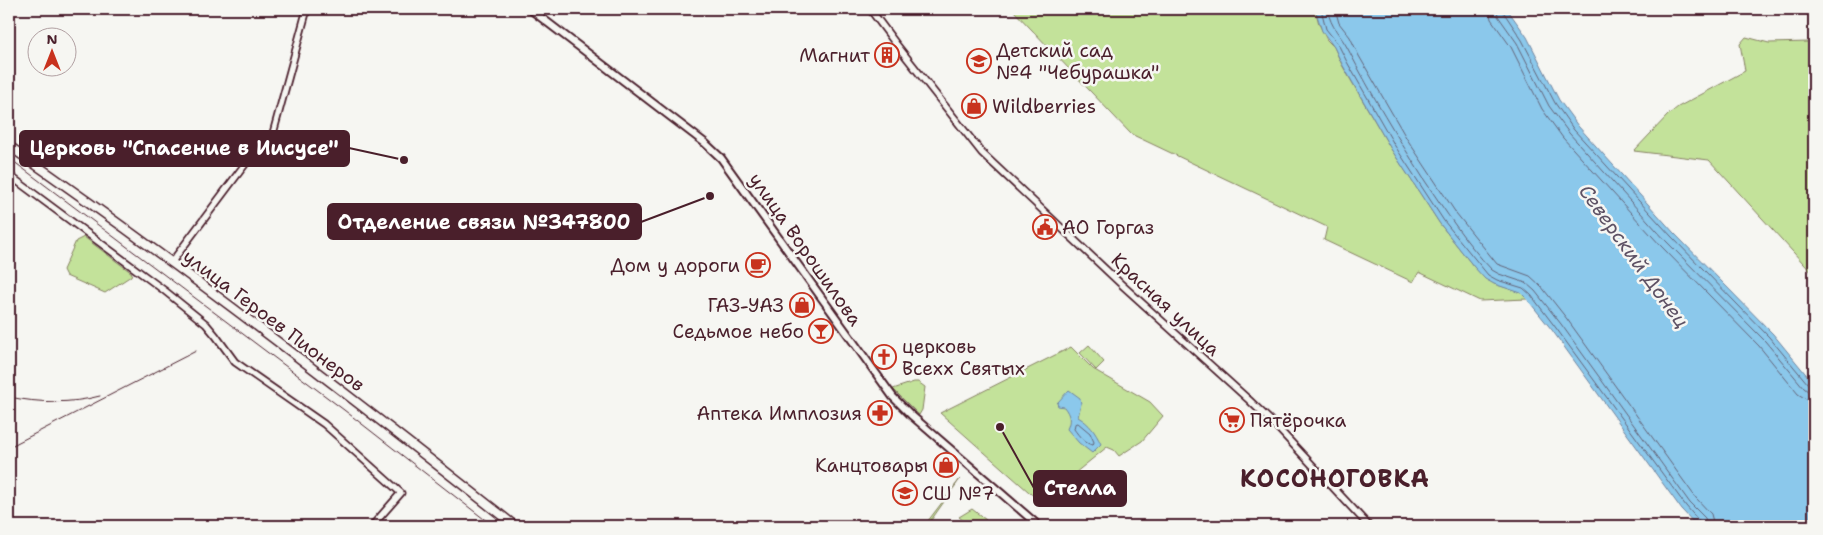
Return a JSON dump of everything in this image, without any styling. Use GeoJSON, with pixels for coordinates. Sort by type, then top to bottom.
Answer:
{"type":"FeatureCollection","features":[{"type":"Feature","properties":{"kind":"main road","name":"улица Ворошилова"},"geometry":{"type":"LineString","coordinates":[[530,9],[705,143],[724,161],[827,304],[854,346],[893,397],[1039,526]]}},
{"type":"Feature","properties":{"kind":"main road","name":"улица Героев Пионеров"},"geometry":{"type":"LineString","coordinates":[[9,146],[171,263],[361,406],[515,526]]}},
{"type":"Feature","properties":{"kind":"street"},"geometry":{"type":"LineString","coordinates":[[171,263],[252,155],[266,159],[307,9]]}},
{"type":"Feature","properties":{"kind":"street","name":"Красная улица"},"geometry":{"type":"LineString","coordinates":[[870,9],[982,153],[1255,407],[1369,526]]}},
{"type":"Feature","properties":{"kind":"street"},"geometry":{"type":"LineString","coordinates":[[9,175],[165,291],[206,324],[235,362],[324,424],[402,493],[372,526]]}},
{"type":"Feature","properties":{"kind":"green space"},"geometry":{"type":"Polygon","coordinates":[[[1012,9],[1315,9],[1319,24],[1327,40],[1334,47],[1342,65],[1391,149],[1440,224],[1474,267],[1494,284],[1521,293],[1527,299],[1480,301],[1419,272],[1413,282],[1324,240],[1327,227],[1131,134],[1012,9]]]}},
{"type":"Feature","properties":{"kind":"green space"},"geometry":{"type":"Polygon","coordinates":[[[1809,9],[1814,9],[1814,275],[1709,160],[1634,151],[1678,107],[1745,71],[1740,44],[1746,37],[1769,43],[1809,42],[1809,9]]]}},
{"type":"Feature","properties":{"kind":"green space"},"geometry":{"type":"Polygon","coordinates":[[[84,237],[132,273],[131,276],[105,293],[66,276],[63,270],[76,241],[84,237]]]}},
{"type":"Feature","properties":{"kind":"green space"},"geometry":{"type":"Polygon","coordinates":[[[1089,345],[1104,362],[1096,370],[1080,353],[1089,345]]]}},
{"type":"Feature","properties":{"kind":"green space"},"geometry":{"type":"Polygon","coordinates":[[[1071,347],[1093,369],[1150,402],[1163,416],[1142,441],[1119,456],[1114,450],[1107,447],[1048,495],[1038,500],[940,413],[1071,347]]]}},
{"type":"Feature","properties":{"kind":"green space"},"geometry":{"type":"Polygon","coordinates":[[[918,382],[925,387],[922,410],[919,415],[893,389],[918,382]]]}},
{"type":"Feature","properties":{"kind":"green space"},"geometry":{"type":"Polygon","coordinates":[[[960,479],[927,526],[924,526],[960,479]]]}},
{"type":"Feature","properties":{"kind":"green space"},"geometry":{"type":"Polygon","coordinates":[[[972,509],[986,520],[981,526],[976,523],[970,526],[959,517],[972,509]]]}},
{"type":"Feature","properties":{"kind":"water","name":"Северский Донец"},"geometry":{"type":"Polygon","coordinates":[[[1315,9],[1507,9],[1527,37],[1559,100],[1578,126],[1674,233],[1773,334],[1814,384],[1814,526],[1697,526],[1682,510],[1552,330],[1527,299],[1521,293],[1485,279],[1440,224],[1391,149],[1334,47],[1322,31],[1315,9]]]}},
{"type":"Feature","properties":{"kind":"water"},"geometry":{"type":"Polygon","coordinates":[[[1069,390],[1080,398],[1081,404],[1078,417],[1092,429],[1101,444],[1092,453],[1079,443],[1067,429],[1069,415],[1064,407],[1058,406],[1057,403],[1069,390]]]}},
{"type":"Feature","properties":{"kind":"railway"},"geometry":{"type":"LineString","coordinates":[[9,158],[344,410],[493,526]]}},
{"type":"Feature","properties":{"kind":"railway"},"geometry":{"type":"LineString","coordinates":[[9,447],[196,351]]}},
{"type":"Feature","properties":{"kind":"railway"},"geometry":{"type":"LineString","coordinates":[[9,397],[54,402],[89,399],[100,396]]}},
{"type":"Feature","properties":{"kind":"place","name":"Магнит"},"geometry":{"type":"Point","coordinates":[887,55]}},
{"type":"Feature","properties":{"kind":"place","name":"Детский сад №4 \"Чебурашка\""},"geometry":{"type":"Point","coordinates":[979,61]}},
{"type":"Feature","properties":{"kind":"place","name":"Wildberries"},"geometry":{"type":"Point","coordinates":[974,106]}},
{"type":"Feature","properties":{"kind":"place","name":"Церковь \"Спасение в Иисусе\""},"geometry":{"type":"Point","coordinates":[404,160]}},
{"type":"Feature","properties":{"kind":"place","name":"Отделение связи №347800"},"geometry":{"type":"Point","coordinates":[710,196]}},
{"type":"Feature","properties":{"kind":"place","name":"АО Горгаз"},"geometry":{"type":"Point","coordinates":[1045,227]}},
{"type":"Feature","properties":{"kind":"place","name":"Дом у дороги"},"geometry":{"type":"Point","coordinates":[758,265]}},
{"type":"Feature","properties":{"kind":"place","name":"ГАЗ-УАЗ"},"geometry":{"type":"Point","coordinates":[802,305]}},
{"type":"Feature","properties":{"kind":"place","name":"Cедьмое небо"},"geometry":{"type":"Point","coordinates":[821,331]}},
{"type":"Feature","properties":{"kind":"place","name":"церковь Всехх Святых"},"geometry":{"type":"Point","coordinates":[884,357]}},
{"type":"Feature","properties":{"kind":"place","name":"Аптека Имплозия"},"geometry":{"type":"Point","coordinates":[880,413]}},
{"type":"Feature","properties":{"kind":"place","name":"Пятёрочка"},"geometry":{"type":"Point","coordinates":[1232,420]}},
{"type":"Feature","properties":{"kind":"place","name":"Стелла"},"geometry":{"type":"Point","coordinates":[1000,427]}},
{"type":"Feature","properties":{"kind":"place","name":"Канцтовары"},"geometry":{"type":"Point","coordinates":[946,465]}},
{"type":"Feature","properties":{"kind":"place","name":"СШ №7"},"geometry":{"type":"Point","coordinates":[905,493]}},
{"type":"Feature","properties":{"kind":"district","name":"КОСОНОГОВКА"},"geometry":{"type":"Point","coordinates":[1335,479]}}]}
